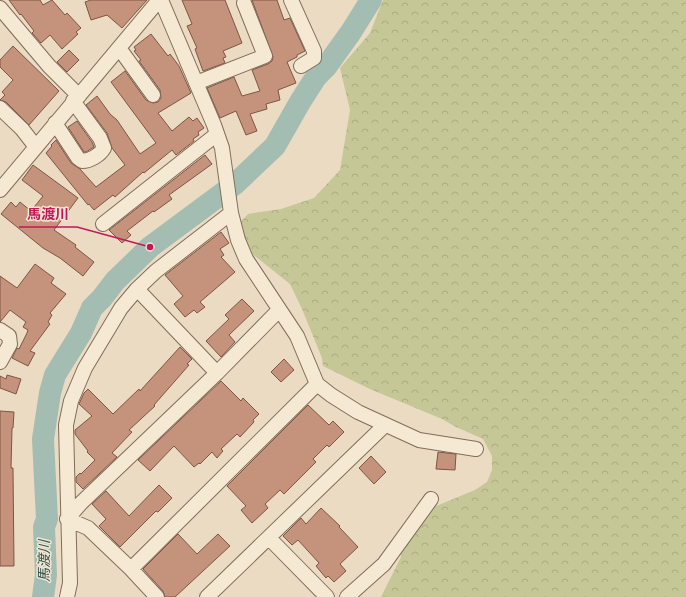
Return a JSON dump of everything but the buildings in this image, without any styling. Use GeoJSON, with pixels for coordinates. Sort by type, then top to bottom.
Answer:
{"type":"FeatureCollection","features":[{"type":"Feature","properties":{"kind":"street"},"geometry":{"type":"LineString","coordinates":[[291,0],[314,51],[314,58],[300,66]]}},
{"type":"Feature","properties":{"kind":"street"},"geometry":{"type":"LineString","coordinates":[[0,190],[158,1],[196,83],[222,148],[231,213],[238,240],[246,259],[297,336],[317,384],[358,412],[419,440],[476,449]]}},
{"type":"Feature","properties":{"kind":"street"},"geometry":{"type":"LineString","coordinates":[[196,83],[265,56],[244,3]]}},
{"type":"Feature","properties":{"kind":"street"},"geometry":{"type":"LineString","coordinates":[[0,8],[76,99],[100,138],[104,148],[91,159],[82,161],[78,158],[55,123]]}},
{"type":"Feature","properties":{"kind":"street"},"geometry":{"type":"LineString","coordinates":[[119,48],[153,95]]}},
{"type":"Feature","properties":{"kind":"street"},"geometry":{"type":"LineString","coordinates":[[0,108],[22,129],[36,147]]}},
{"type":"Feature","properties":{"kind":"street"},"geometry":{"type":"LineString","coordinates":[[102,224],[217,134]]}},
{"type":"Feature","properties":{"kind":"street"},"geometry":{"type":"LineString","coordinates":[[67,597],[70,582],[67,518],[66,425],[71,401],[85,368],[121,308],[138,288],[156,270],[231,213]]}},
{"type":"Feature","properties":{"kind":"street"},"geometry":{"type":"LineString","coordinates":[[138,288],[217,373]]}},
{"type":"Feature","properties":{"kind":"street"},"geometry":{"type":"LineString","coordinates":[[67,518],[217,373],[279,310]]}},
{"type":"Feature","properties":{"kind":"street"},"geometry":{"type":"LineString","coordinates":[[0,330],[8,336],[10,344],[0,362]]}},
{"type":"Feature","properties":{"kind":"street"},"geometry":{"type":"LineString","coordinates":[[131,569],[317,384]]}},
{"type":"Feature","properties":{"kind":"street"},"geometry":{"type":"LineString","coordinates":[[208,597],[385,425]]}},
{"type":"Feature","properties":{"kind":"street"},"geometry":{"type":"LineString","coordinates":[[347,597],[384,564],[431,499]]}},
{"type":"Feature","properties":{"kind":"street"},"geometry":{"type":"LineString","coordinates":[[67,518],[88,528],[158,597]]}},
{"type":"Feature","properties":{"kind":"street"},"geometry":{"type":"LineString","coordinates":[[269,538],[327,597]]}},
{"type":"Feature","properties":{"kind":"green space"},"geometry":{"type":"Polygon","coordinates":[[[383,0],[686,0],[686,597],[381,597],[401,557],[401,531],[429,509],[475,490],[487,482],[492,470],[492,456],[483,439],[442,419],[370,389],[323,366],[322,358],[290,284],[246,249],[235,228],[248,214],[281,209],[314,198],[340,170],[350,110],[340,68],[370,33],[383,0]]]}},
{"type":"Feature","properties":{"kind":"waterway","name":"馬渡川"},"geometry":{"type":"LineString","coordinates":[[43,597],[46,575],[44,527],[47,519],[43,439],[50,393],[55,375],[81,333],[92,308],[115,281],[150,247],[235,184],[275,146],[316,77],[326,67],[351,32],[371,0]]}},
{"type":"Feature","properties":{"kind":"place","name":"馬渡川"},"geometry":{"type":"Point","coordinates":[150,247]}}]}
